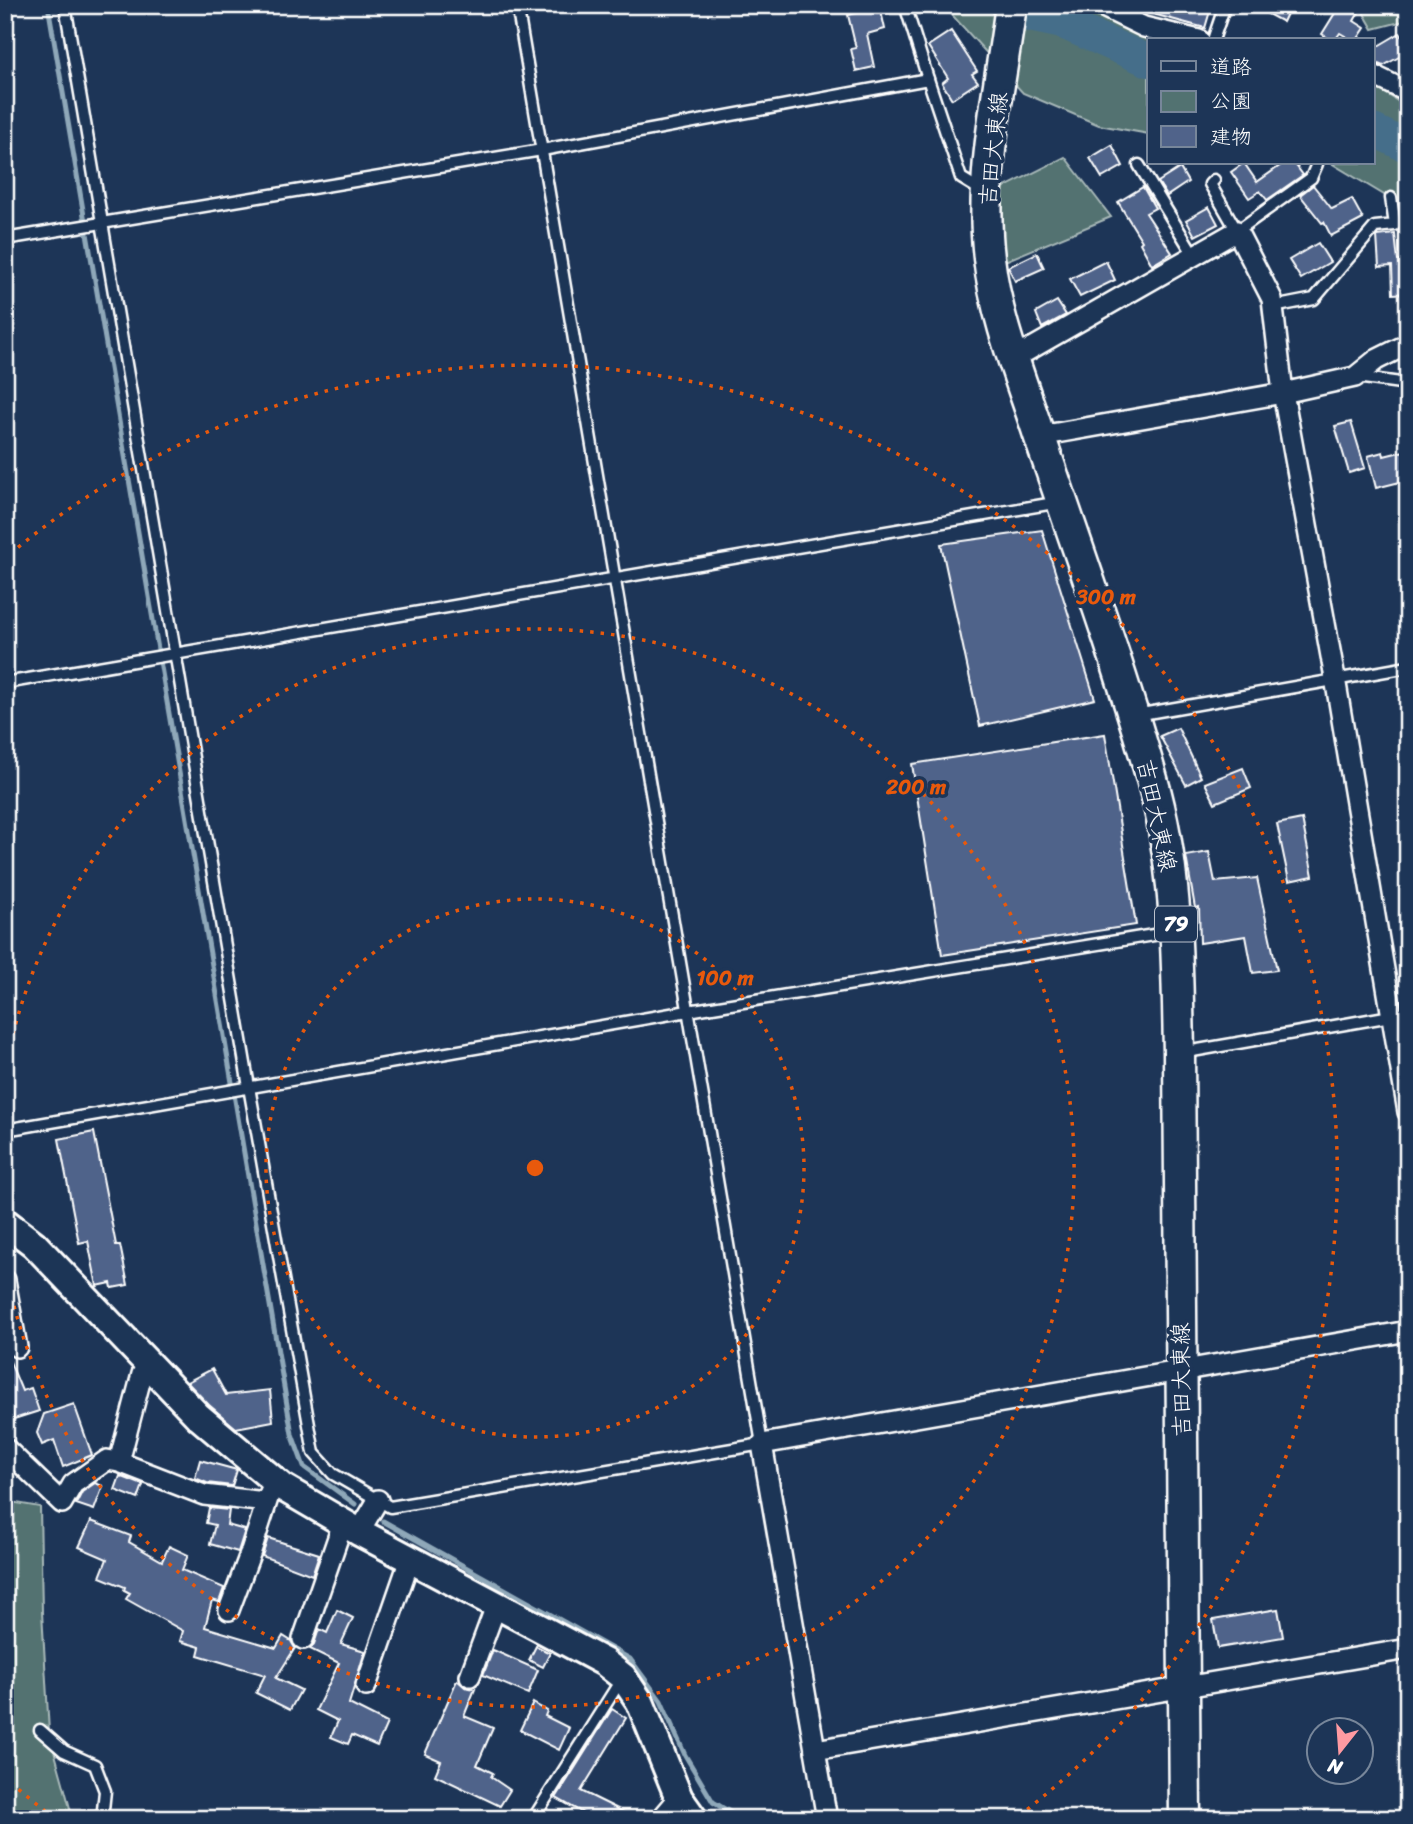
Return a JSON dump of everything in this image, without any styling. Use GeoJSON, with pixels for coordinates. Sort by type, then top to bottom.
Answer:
{"type":"FeatureCollection","features":[{"type":"Feature","properties":{"kind":"main road","name":"吉田大東線"},"geometry":{"type":"LineString","coordinates":[[1011,5],[985,193],[992,278],[1013,359],[1133,716],[1163,824],[1172,882],[1179,1054],[1185,1819]]}},
{"type":"Feature","properties":{"kind":"street"},"geometry":{"type":"LineString","coordinates":[[1098,5],[1144,27],[1191,38]]}},
{"type":"Feature","properties":{"kind":"street"},"geometry":{"type":"LineString","coordinates":[[1374,75],[1408,92]]}},
{"type":"Feature","properties":{"kind":"street"},"geometry":{"type":"LineString","coordinates":[[1013,359],[1237,231],[1272,299],[1283,393],[1400,1014],[1408,1112]]}},
{"type":"Feature","properties":{"kind":"street"},"geometry":{"type":"LineString","coordinates":[[1040,436],[1283,393],[1355,377],[1376,360],[1408,344]]}},
{"type":"Feature","properties":{"kind":"street"},"geometry":{"type":"LineString","coordinates":[[5,1222],[34,1244],[271,1492],[351,1527],[604,1662],[623,1677],[640,1702],[687,1809],[661,1819]]}},
{"type":"Feature","properties":{"kind":"street"},"geometry":{"type":"LineString","coordinates":[[5,1280],[17,1347]]}},
{"type":"Feature","properties":{"kind":"street"},"geometry":{"type":"LineString","coordinates":[[827,1819],[762,1444],[1408,1331]]}},
{"type":"Feature","properties":{"kind":"street"},"geometry":{"type":"LineString","coordinates":[[119,1462],[142,1374],[148,1364]]}},
{"type":"Feature","properties":{"kind":"street"},"geometry":{"type":"LineString","coordinates":[[5,1448],[62,1503],[73,1485],[107,1460],[119,1462],[204,1495],[271,1492]]}},
{"type":"Feature","properties":{"kind":"street"},"geometry":{"type":"LineString","coordinates":[[229,1609],[271,1492]]}},
{"type":"Feature","properties":{"kind":"street"},"geometry":{"type":"LineString","coordinates":[[303,1639],[351,1527],[378,1500]]}},
{"type":"Feature","properties":{"kind":"street"},"geometry":{"type":"LineString","coordinates":[[366,1686],[410,1559]]}},
{"type":"Feature","properties":{"kind":"street"},"geometry":{"type":"LineString","coordinates":[[470,1676],[496,1606]]}},
{"type":"Feature","properties":{"kind":"street"},"geometry":{"type":"LineString","coordinates":[[815,1750],[1408,1650]]}},
{"type":"Feature","properties":{"kind":"lane"},"geometry":{"type":"LineString","coordinates":[[65,5],[98,223],[246,1087],[314,1453],[333,1474],[390,1507],[762,1444],[517,5]]}},
{"type":"Feature","properties":{"kind":"lane"},"geometry":{"type":"LineString","coordinates":[[905,5],[961,178],[985,193]]}},
{"type":"Feature","properties":{"kind":"lane"},"geometry":{"type":"LineString","coordinates":[[1214,38],[1224,5]]}},
{"type":"Feature","properties":{"kind":"lane"},"geometry":{"type":"LineString","coordinates":[[5,239],[542,150],[928,79]]}},
{"type":"Feature","properties":{"kind":"lane"},"geometry":{"type":"LineString","coordinates":[[1214,180],[1210,184],[1237,231],[1311,178],[1317,164]]}},
{"type":"Feature","properties":{"kind":"lane"},"geometry":{"type":"LineString","coordinates":[[1139,165],[1194,256]]}},
{"type":"Feature","properties":{"kind":"lane"},"geometry":{"type":"LineString","coordinates":[[1273,307],[1314,299],[1376,227],[1395,225],[1391,198]]}},
{"type":"Feature","properties":{"kind":"lane"},"geometry":{"type":"LineString","coordinates":[[1355,377],[1408,384]]}},
{"type":"Feature","properties":{"kind":"lane"},"geometry":{"type":"LineString","coordinates":[[5,683],[1061,502]]}},
{"type":"Feature","properties":{"kind":"lane"},"geometry":{"type":"LineString","coordinates":[[1133,716],[1408,667]]}},
{"type":"Feature","properties":{"kind":"lane"},"geometry":{"type":"LineString","coordinates":[[5,1130],[688,1011],[1176,931]]}},
{"type":"Feature","properties":{"kind":"lane"},"geometry":{"type":"LineString","coordinates":[[1179,1054],[1400,1014]]}},
{"type":"Feature","properties":{"kind":"lane"},"geometry":{"type":"LineString","coordinates":[[533,1819],[623,1677]]}},
{"type":"Feature","properties":{"kind":"lane"},"geometry":{"type":"LineString","coordinates":[[40,1730],[64,1751],[95,1765],[105,1791],[102,1819]]}},
{"type":"Feature","properties":{"kind":"green space"},"geometry":{"type":"Polygon","coordinates":[[[943,5],[1076,5],[1148,38],[1147,134],[1099,125],[1023,93],[943,5]]]}},
{"type":"Feature","properties":{"kind":"green space"},"geometry":{"type":"Polygon","coordinates":[[[1359,5],[1408,5],[1408,20],[1373,29],[1359,5]]]}},
{"type":"Feature","properties":{"kind":"green space"},"geometry":{"type":"Polygon","coordinates":[[[1374,86],[1408,108],[1408,216],[1399,204],[1333,164],[1374,164],[1374,86]]]}},
{"type":"Feature","properties":{"kind":"green space"},"geometry":{"type":"Polygon","coordinates":[[[1065,157],[1111,217],[1005,261],[999,190],[1065,157]]]}},
{"type":"Feature","properties":{"kind":"green space"},"geometry":{"type":"Polygon","coordinates":[[[5,1501],[40,1507],[42,1612],[49,1732],[73,1819],[5,1819],[5,1501]]]}},
{"type":"Feature","properties":{"kind":"building"},"geometry":{"type":"Polygon","coordinates":[[[1138,5],[1188,5],[1210,11],[1205,28],[1138,10],[1138,5]]]}},
{"type":"Feature","properties":{"kind":"building"},"geometry":{"type":"Polygon","coordinates":[[[1251,5],[1291,5],[1283,22],[1251,5]]]}},
{"type":"Feature","properties":{"kind":"building"},"geometry":{"type":"Polygon","coordinates":[[[1340,5],[1363,5],[1354,21],[1365,28],[1358,38],[1349,38],[1340,33],[1336,38],[1328,38],[1322,34],[1340,5]]]}},
{"type":"Feature","properties":{"kind":"building"},"geometry":{"type":"Polygon","coordinates":[[[880,7],[885,29],[867,34],[874,67],[856,71],[851,49],[856,48],[848,15],[880,7]]]}},
{"type":"Feature","properties":{"kind":"building"},"geometry":{"type":"Polygon","coordinates":[[[951,31],[977,71],[972,74],[978,82],[952,99],[942,83],[948,78],[928,46],[951,31]]]}},
{"type":"Feature","properties":{"kind":"building"},"geometry":{"type":"Polygon","coordinates":[[[1400,33],[1408,46],[1408,52],[1383,66],[1374,60],[1374,48],[1400,33]]]}},
{"type":"Feature","properties":{"kind":"building"},"geometry":{"type":"Polygon","coordinates":[[[1112,145],[1123,166],[1102,178],[1090,158],[1112,145]]]}},
{"type":"Feature","properties":{"kind":"building"},"geometry":{"type":"Polygon","coordinates":[[[1245,164],[1257,182],[1283,164],[1295,164],[1303,175],[1267,200],[1260,191],[1249,198],[1231,172],[1245,164]]]}},
{"type":"Feature","properties":{"kind":"building"},"geometry":{"type":"Polygon","coordinates":[[[1180,168],[1188,182],[1167,196],[1158,182],[1180,168]]]}},
{"type":"Feature","properties":{"kind":"building"},"geometry":{"type":"Polygon","coordinates":[[[1313,185],[1332,209],[1352,199],[1363,219],[1331,236],[1324,222],[1322,223],[1300,195],[1313,185]]]}},
{"type":"Feature","properties":{"kind":"building"},"geometry":{"type":"Polygon","coordinates":[[[1143,187],[1155,208],[1146,213],[1172,253],[1152,265],[1140,243],[1142,241],[1118,202],[1143,187]]]}},
{"type":"Feature","properties":{"kind":"building"},"geometry":{"type":"Polygon","coordinates":[[[1209,207],[1218,224],[1195,236],[1186,220],[1209,207]]]}},
{"type":"Feature","properties":{"kind":"building"},"geometry":{"type":"Polygon","coordinates":[[[1395,234],[1398,261],[1408,261],[1408,293],[1393,294],[1392,266],[1379,267],[1377,236],[1395,234]]]}},
{"type":"Feature","properties":{"kind":"building"},"geometry":{"type":"Polygon","coordinates":[[[1318,243],[1330,262],[1301,279],[1289,260],[1318,243]]]}},
{"type":"Feature","properties":{"kind":"building"},"geometry":{"type":"Polygon","coordinates":[[[1037,253],[1044,268],[1015,281],[1008,267],[1037,253]]]}},
{"type":"Feature","properties":{"kind":"building"},"geometry":{"type":"Polygon","coordinates":[[[1106,261],[1115,280],[1080,297],[1070,279],[1106,261]]]}},
{"type":"Feature","properties":{"kind":"building"},"geometry":{"type":"Polygon","coordinates":[[[1057,301],[1066,315],[1042,328],[1036,313],[1057,301]]]}},
{"type":"Feature","properties":{"kind":"building"},"geometry":{"type":"Polygon","coordinates":[[[1351,422],[1365,468],[1349,473],[1335,426],[1351,422]]]}},
{"type":"Feature","properties":{"kind":"building"},"geometry":{"type":"Polygon","coordinates":[[[1408,450],[1408,480],[1376,488],[1368,456],[1383,452],[1384,456],[1408,450]]]}},
{"type":"Feature","properties":{"kind":"building"},"geometry":{"type":"Polygon","coordinates":[[[1042,530],[1095,699],[980,726],[941,544],[1042,530]]]}},
{"type":"Feature","properties":{"kind":"building"},"geometry":{"type":"Polygon","coordinates":[[[1178,728],[1201,777],[1186,785],[1160,736],[1178,728]]]}},
{"type":"Feature","properties":{"kind":"building"},"geometry":{"type":"Polygon","coordinates":[[[1105,734],[1136,925],[942,955],[912,764],[1105,734]]]}},
{"type":"Feature","properties":{"kind":"building"},"geometry":{"type":"Polygon","coordinates":[[[1243,768],[1251,788],[1215,803],[1205,783],[1243,768]]]}},
{"type":"Feature","properties":{"kind":"building"},"geometry":{"type":"Polygon","coordinates":[[[1302,819],[1313,876],[1289,881],[1277,824],[1302,819]]]}},
{"type":"Feature","properties":{"kind":"building"},"geometry":{"type":"Polygon","coordinates":[[[1209,852],[1215,882],[1257,878],[1277,970],[1253,973],[1246,936],[1200,943],[1199,907],[1195,908],[1186,856],[1209,852]]]}},
{"type":"Feature","properties":{"kind":"building"},"geometry":{"type":"Polygon","coordinates":[[[94,1132],[116,1245],[120,1245],[128,1285],[112,1288],[111,1283],[97,1286],[88,1241],[79,1243],[59,1139],[94,1132]]]}},
{"type":"Feature","properties":{"kind":"building"},"geometry":{"type":"Polygon","coordinates":[[[5,1350],[22,1391],[31,1388],[39,1411],[14,1419],[5,1389],[5,1350]]]}},
{"type":"Feature","properties":{"kind":"building"},"geometry":{"type":"Polygon","coordinates":[[[212,1369],[226,1395],[270,1390],[273,1421],[236,1428],[209,1405],[187,1382],[212,1369]]]}},
{"type":"Feature","properties":{"kind":"building"},"geometry":{"type":"Polygon","coordinates":[[[74,1404],[92,1455],[63,1467],[54,1440],[42,1445],[37,1433],[44,1414],[74,1404]]]}},
{"type":"Feature","properties":{"kind":"building"},"geometry":{"type":"Polygon","coordinates":[[[200,1460],[237,1470],[232,1486],[207,1483],[195,1478],[200,1460]]]}},
{"type":"Feature","properties":{"kind":"building"},"geometry":{"type":"Polygon","coordinates":[[[120,1476],[143,1485],[138,1499],[115,1490],[120,1476]]]}},
{"type":"Feature","properties":{"kind":"building"},"geometry":{"type":"Polygon","coordinates":[[[95,1483],[103,1486],[94,1510],[76,1504],[82,1492],[95,1483]]]}},
{"type":"Feature","properties":{"kind":"building"},"geometry":{"type":"Polygon","coordinates":[[[209,1508],[229,1510],[227,1525],[245,1530],[238,1552],[210,1544],[215,1525],[206,1523],[209,1508]]]}},
{"type":"Feature","properties":{"kind":"building"},"geometry":{"type":"Polygon","coordinates":[[[91,1521],[131,1536],[129,1542],[162,1561],[169,1546],[188,1555],[182,1570],[224,1588],[219,1602],[212,1600],[205,1627],[276,1648],[283,1636],[291,1641],[295,1648],[276,1678],[301,1690],[290,1710],[256,1693],[265,1675],[198,1655],[200,1647],[180,1641],[183,1631],[126,1599],[130,1593],[124,1590],[125,1587],[100,1577],[107,1559],[79,1547],[91,1521]]]}},
{"type":"Feature","properties":{"kind":"building"},"geometry":{"type":"Polygon","coordinates":[[[268,1538],[319,1554],[312,1575],[262,1556],[268,1538]]]}},
{"type":"Feature","properties":{"kind":"building"},"geometry":{"type":"Polygon","coordinates":[[[1278,1609],[1283,1637],[1218,1648],[1213,1620],[1278,1609]]]}},
{"type":"Feature","properties":{"kind":"building"},"geometry":{"type":"Polygon","coordinates":[[[337,1610],[353,1618],[341,1644],[365,1651],[349,1704],[387,1723],[377,1746],[352,1735],[348,1744],[331,1737],[338,1721],[316,1710],[339,1663],[310,1649],[319,1629],[327,1633],[337,1610]]]}},
{"type":"Feature","properties":{"kind":"building"},"geometry":{"type":"Polygon","coordinates":[[[536,1646],[550,1653],[543,1667],[529,1660],[536,1646]]]}},
{"type":"Feature","properties":{"kind":"building"},"geometry":{"type":"Polygon","coordinates":[[[493,1650],[538,1670],[528,1694],[483,1675],[493,1650]]]}},
{"type":"Feature","properties":{"kind":"building"},"geometry":{"type":"Polygon","coordinates":[[[457,1680],[465,1687],[475,1689],[464,1716],[493,1728],[477,1765],[493,1773],[491,1777],[510,1790],[500,1806],[435,1775],[441,1761],[425,1754],[457,1680]]]}},
{"type":"Feature","properties":{"kind":"building"},"geometry":{"type":"Polygon","coordinates":[[[533,1703],[547,1711],[545,1716],[569,1728],[559,1750],[520,1730],[533,1703]]]}},
{"type":"Feature","properties":{"kind":"building"},"geometry":{"type":"Polygon","coordinates":[[[612,1709],[626,1718],[581,1791],[638,1819],[582,1819],[585,1814],[556,1798],[612,1709]]]}},
{"type":"Feature","properties":{"kind":"waterway"},"geometry":{"type":"LineString","coordinates":[[48,5],[292,1434],[304,1467],[355,1504]]}},
{"type":"Feature","properties":{"kind":"waterway"},"geometry":{"type":"LineString","coordinates":[[1015,5],[1025,15],[1063,23],[1147,60]]}},
{"type":"Feature","properties":{"kind":"waterway"},"geometry":{"type":"LineString","coordinates":[[1374,130],[1408,147]]}},
{"type":"Feature","properties":{"kind":"waterway"},"geometry":{"type":"LineString","coordinates":[[383,1521],[630,1659],[661,1701],[685,1755],[713,1802],[741,1819]]}}]}
